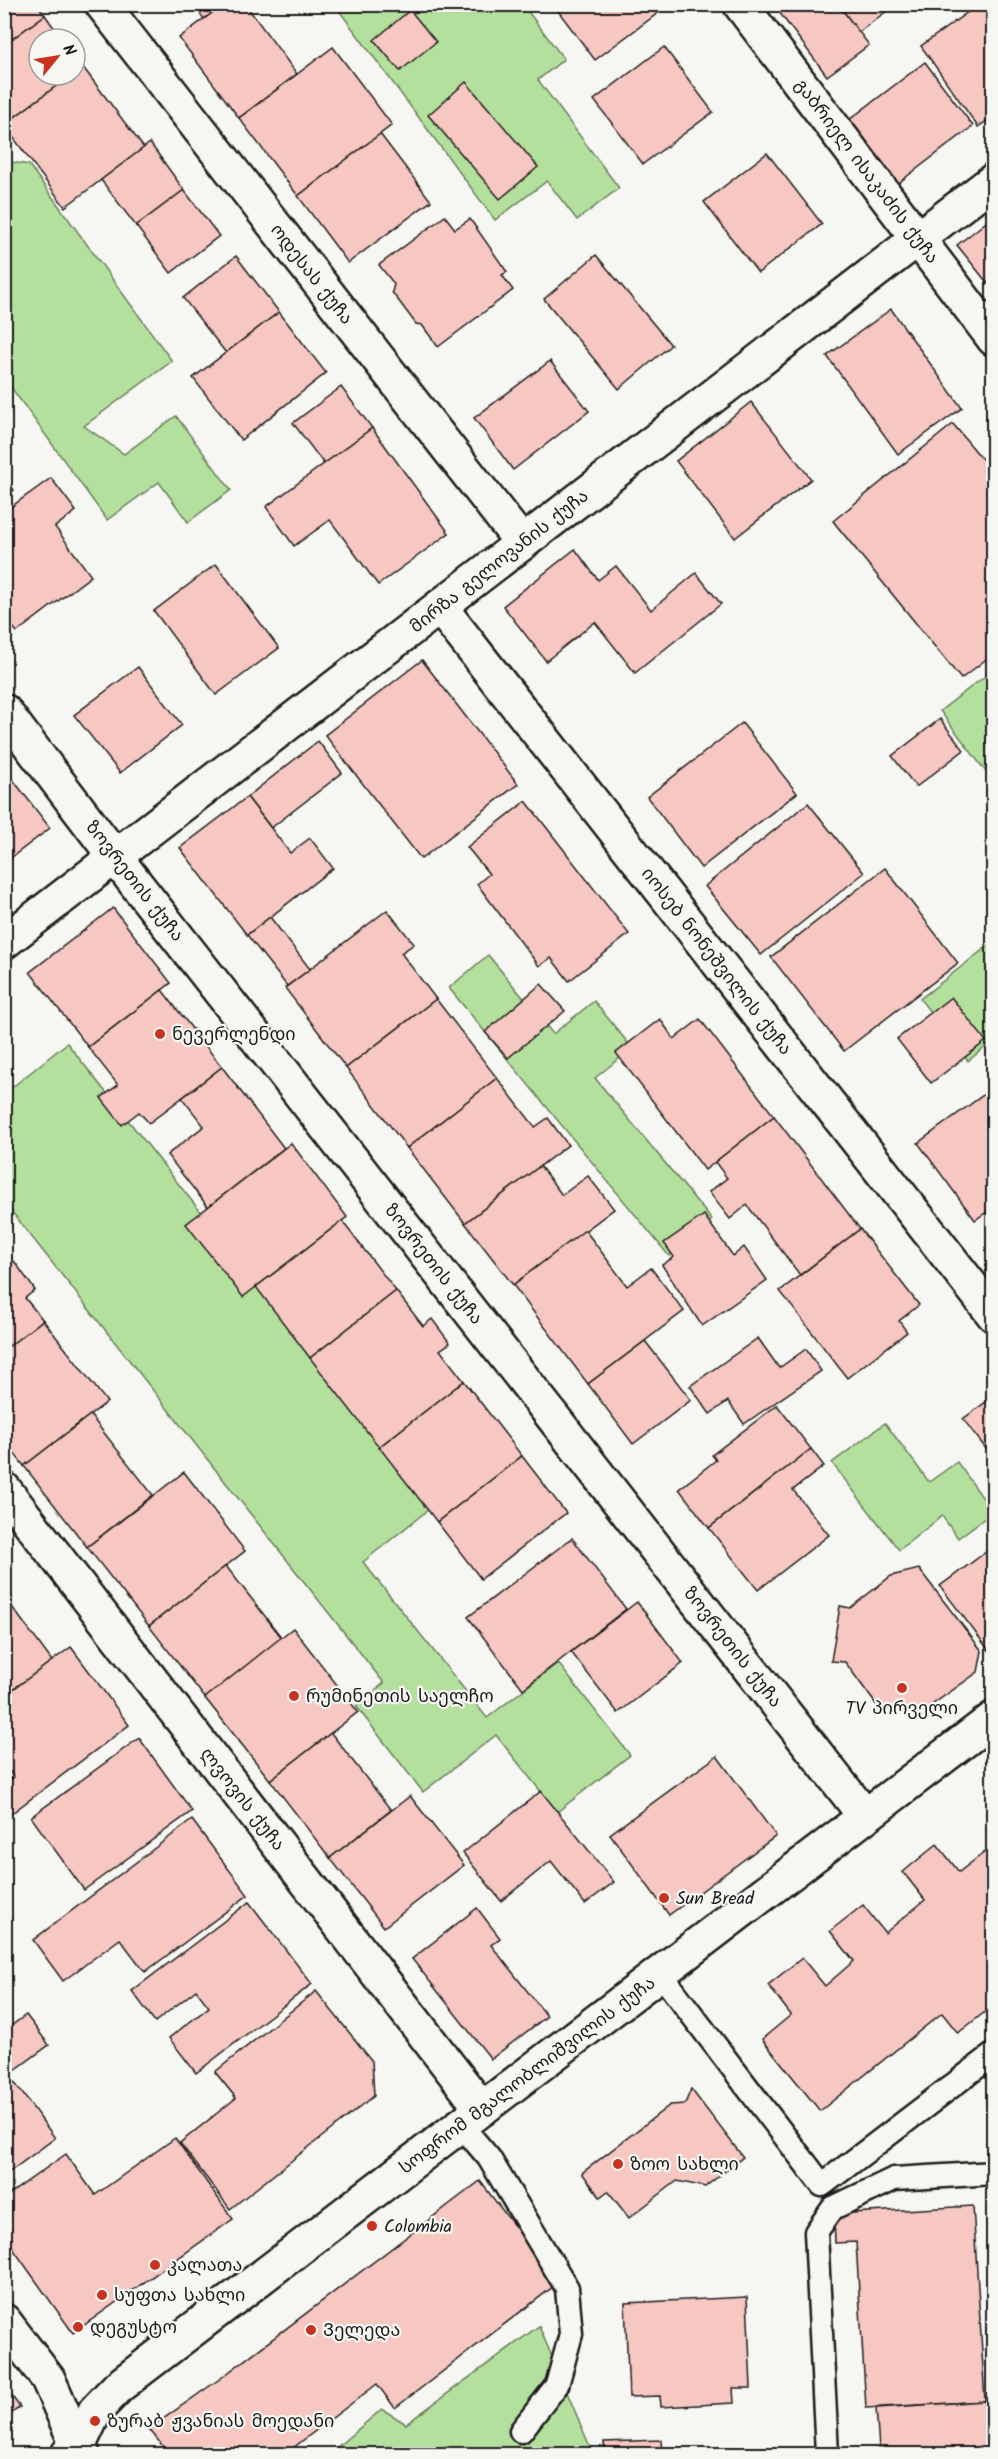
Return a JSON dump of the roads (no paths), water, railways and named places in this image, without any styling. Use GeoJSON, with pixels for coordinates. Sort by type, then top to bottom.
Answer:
{"type":"FeatureCollection","features":[{"type":"Feature","properties":{"kind":"street","name":"ოდესას ქუჩა"},"geometry":{"type":"LineString","coordinates":[[102,4],[522,543]]}},
{"type":"Feature","properties":{"kind":"street","name":"გაბრიელ ისაკაძის ქუჩა"},"geometry":{"type":"LineString","coordinates":[[740,4],[993,339]]}},
{"type":"Feature","properties":{"kind":"street","name":"მირზა გელოვანის ქუჩა"},"geometry":{"type":"LineString","coordinates":[[4,942],[993,180]]}},
{"type":"Feature","properties":{"kind":"street","name":"იოსებ ნონეშვილის ქუჩა"},"geometry":{"type":"LineString","coordinates":[[440,607],[993,1315]]}},
{"type":"Feature","properties":{"kind":"street","name":"ზოვრეთის ქუჩა"},"geometry":{"type":"LineString","coordinates":[[4,711],[115,857],[865,1816]]}},
{"type":"Feature","properties":{"kind":"street","name":"ლვოვის ქუჩა"},"geometry":{"type":"LineString","coordinates":[[4,1489],[471,2117]]}},
{"type":"Feature","properties":{"kind":"street","name":"სოფრომ მგალობლიშვილის ქუჩა"},"geometry":{"type":"LineString","coordinates":[[76,2452],[95,2411],[119,2386],[865,1816],[990,1729]]}},
{"type":"Feature","properties":{"kind":"street"},"geometry":{"type":"LineString","coordinates":[[4,2321],[48,2379],[76,2452]]}},
{"type":"Feature","properties":{"kind":"lane"},"geometry":{"type":"LineString","coordinates":[[660,1973],[822,2185],[993,2054]]}},
{"type":"Feature","properties":{"kind":"lane"},"geometry":{"type":"LineString","coordinates":[[471,2117],[489,2158],[567,2288],[571,2334],[557,2385],[521,2431]]}},
{"type":"Feature","properties":{"kind":"lane"},"geometry":{"type":"LineString","coordinates":[[827,2454],[816,2232],[833,2208],[894,2179],[993,2173]]}},
{"type":"Feature","properties":{"kind":"place","name":"ნევერლენდი"},"geometry":{"type":"Point","coordinates":[160,1034]}},
{"type":"Feature","properties":{"kind":"place","name":"TV პირველი"},"geometry":{"type":"Point","coordinates":[902,1688]}},
{"type":"Feature","properties":{"kind":"place","name":"რუმინეთის საელჩო"},"geometry":{"type":"Point","coordinates":[294,1696]}},
{"type":"Feature","properties":{"kind":"place","name":"Sun Bread"},"geometry":{"type":"Point","coordinates":[664,1898]}},
{"type":"Feature","properties":{"kind":"place","name":"ზოო სახლი"},"geometry":{"type":"Point","coordinates":[618,2164]}},
{"type":"Feature","properties":{"kind":"place","name":"Colombia"},"geometry":{"type":"Point","coordinates":[372,2226]}},
{"type":"Feature","properties":{"kind":"place","name":"კალათა"},"geometry":{"type":"Point","coordinates":[155,2265]}},
{"type":"Feature","properties":{"kind":"place","name":"სუფთა სახლი"},"geometry":{"type":"Point","coordinates":[102,2295]}},
{"type":"Feature","properties":{"kind":"place","name":"დეგუსტო"},"geometry":{"type":"Point","coordinates":[78,2327]}},
{"type":"Feature","properties":{"kind":"place","name":"Ველედა"},"geometry":{"type":"Point","coordinates":[311,2330]}},
{"type":"Feature","properties":{"kind":"place","name":"ზურაბ ჟვანიას მოედანი"},"geometry":{"type":"Point","coordinates":[95,2421]}}]}
